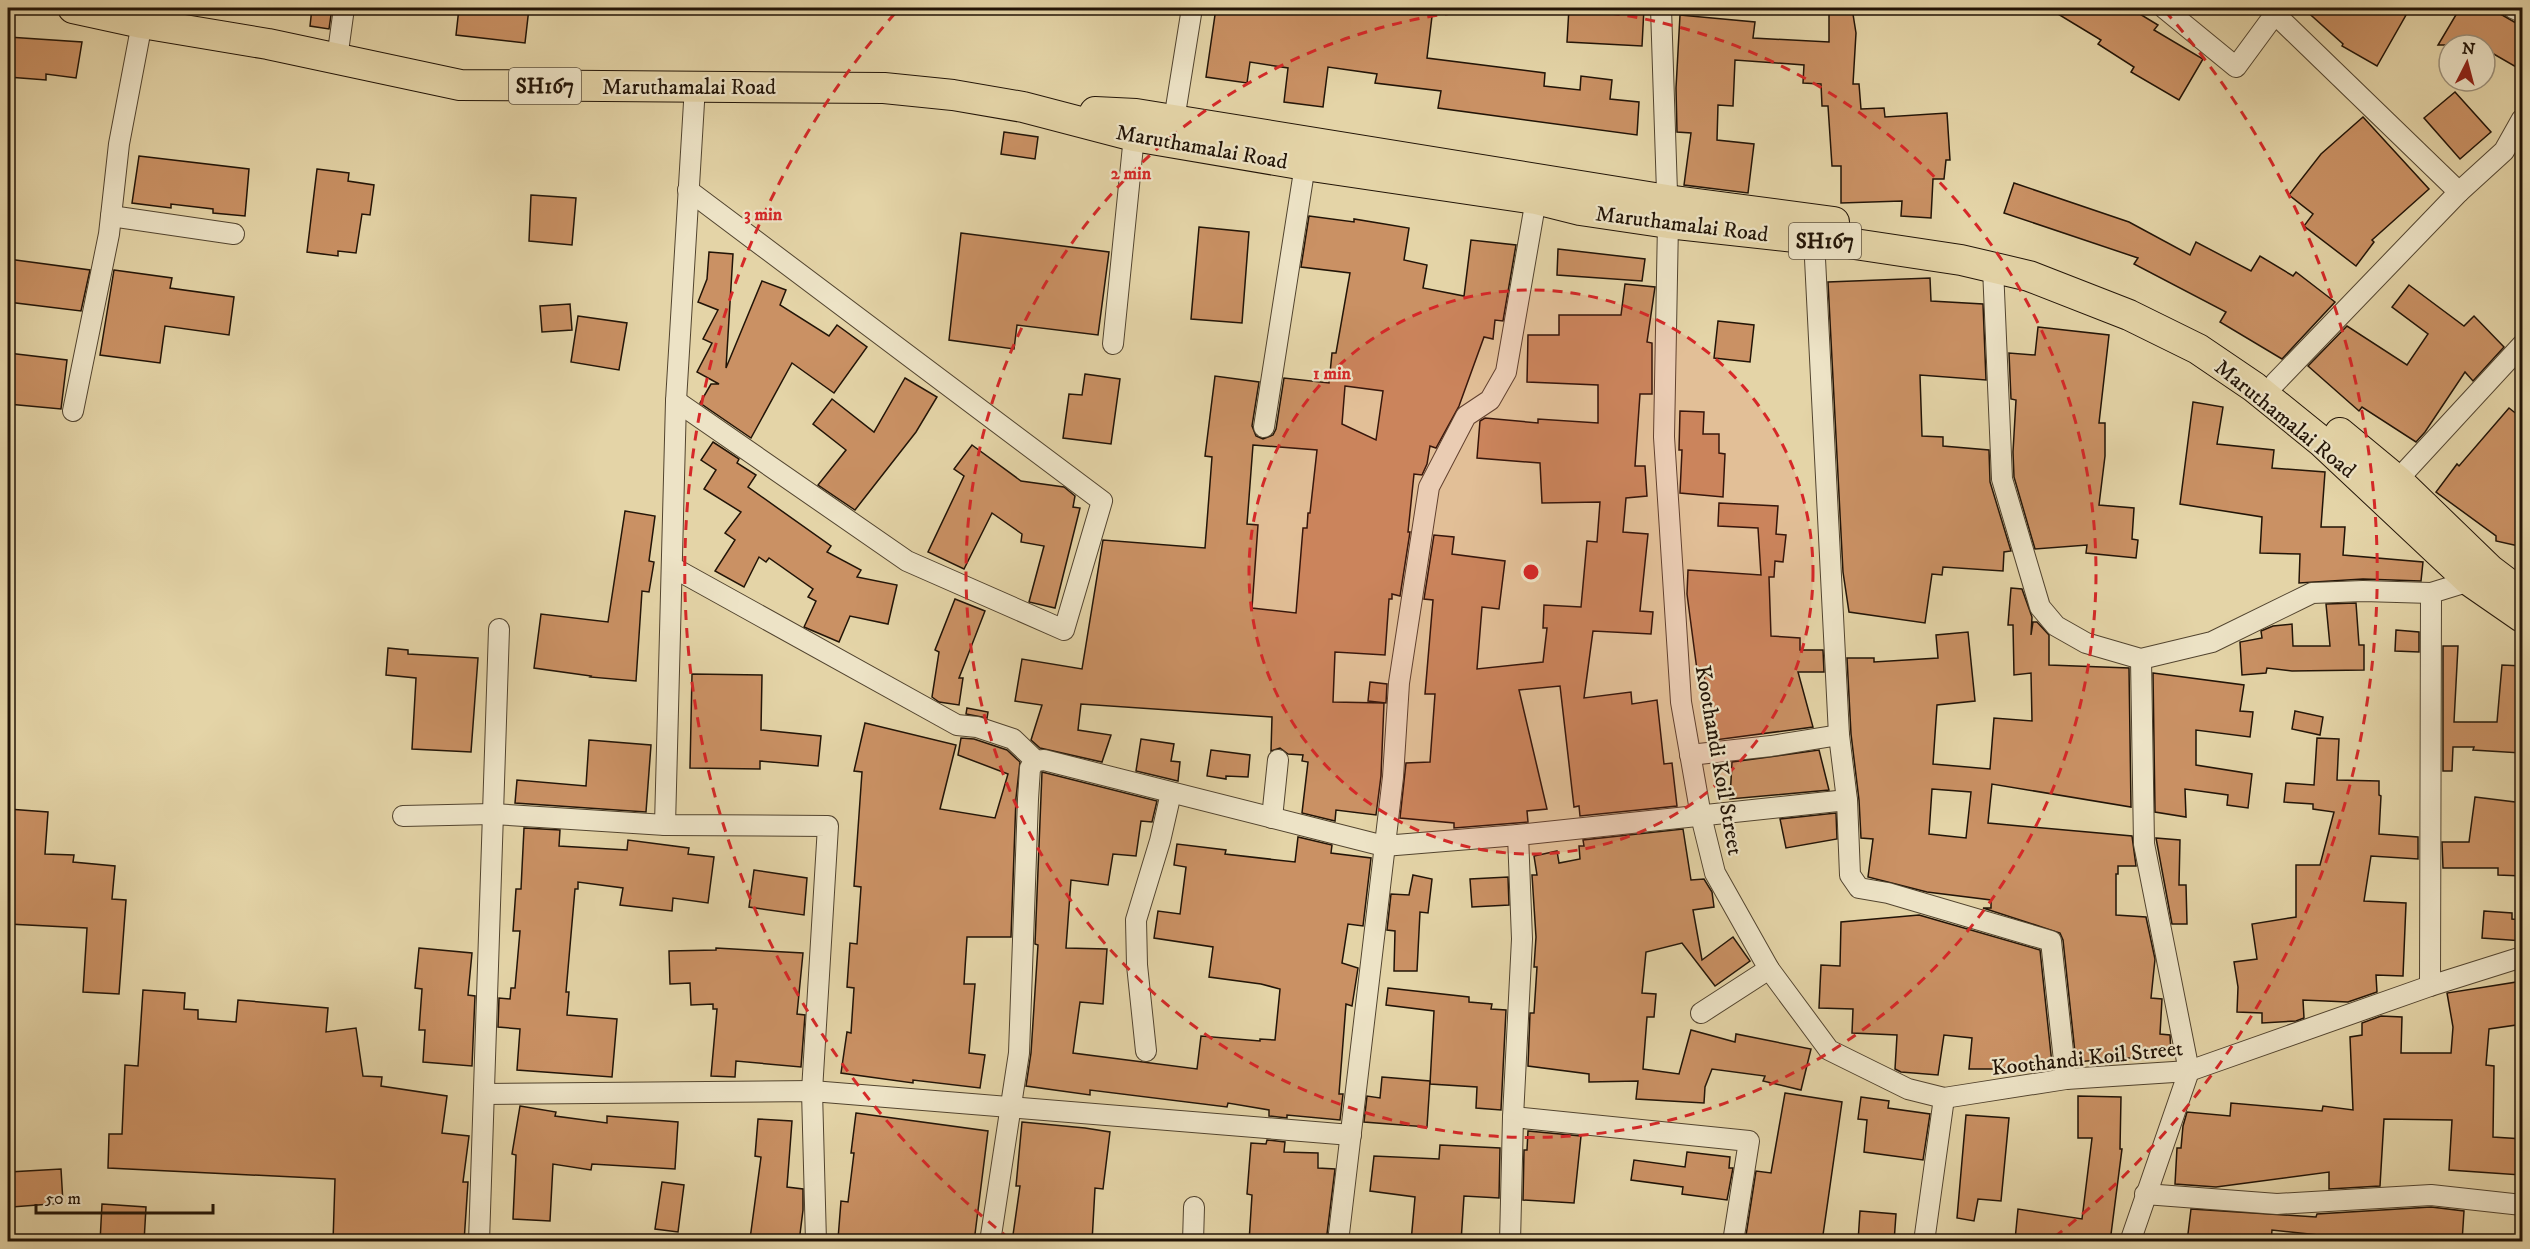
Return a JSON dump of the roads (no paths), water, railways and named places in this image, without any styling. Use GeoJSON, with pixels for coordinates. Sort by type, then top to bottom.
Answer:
{"type":"FeatureCollection","features":[{"type":"Feature","properties":{"kind":"main road","name":"Maruthamalai Road"},"geometry":{"type":"LineString","coordinates":[[73,8],[142,23],[268,44],[460,85],[884,88],[953,95],[1023,107],[1134,136],[1305,165],[1536,199],[1580,210],[1667,211],[1915,234],[2021,255],[2083,278],[2197,331],[2275,383],[2328,422],[2470,581],[2523,617]]}},
{"type":"Feature","properties":{"kind":"main road","name":"Maruthamalai Road"},"geometry":{"type":"LineString","coordinates":[[1023,107],[1136,114],[1174,120],[1814,240],[1950,259],[2029,276],[2129,315],[2198,349],[2254,387],[2322,442],[2390,489],[2523,595]]}},
{"type":"Feature","properties":{"kind":"street"},"geometry":{"type":"LineString","coordinates":[[337,59],[344,8]]}},
{"type":"Feature","properties":{"kind":"street"},"geometry":{"type":"LineString","coordinates":[[1174,120],[1192,8]]}},
{"type":"Feature","properties":{"kind":"street","name":"Koothandi Koil Street"},"geometry":{"type":"LineString","coordinates":[[1661,8],[1667,211],[1664,437],[1681,702],[1701,816],[1715,873],[1769,969],[1829,1050],[1908,1089],[1944,1098],[2066,1078],[2189,1071],[2430,986],[2523,957]]}},
{"type":"Feature","properties":{"kind":"street"},"geometry":{"type":"LineString","coordinates":[[2164,8],[2236,67],[2278,11],[2459,192]]}},
{"type":"Feature","properties":{"kind":"street"},"geometry":{"type":"LineString","coordinates":[[2513,8],[2523,12]]}},
{"type":"Feature","properties":{"kind":"street"},"geometry":{"type":"LineString","coordinates":[[73,411],[111,216],[119,144],[142,23]]}},
{"type":"Feature","properties":{"kind":"street"},"geometry":{"type":"LineString","coordinates":[[664,825],[676,401],[695,86]]}},
{"type":"Feature","properties":{"kind":"street"},"geometry":{"type":"LineString","coordinates":[[2275,383],[2459,192],[2504,151],[2523,119]]}},
{"type":"Feature","properties":{"kind":"street"},"geometry":{"type":"LineString","coordinates":[[1113,344],[1134,136]]}},
{"type":"Feature","properties":{"kind":"street"},"geometry":{"type":"LineString","coordinates":[[1264,428],[1305,165]]}},
{"type":"Feature","properties":{"kind":"street"},"geometry":{"type":"LineString","coordinates":[[676,401],[907,561],[1064,630],[1102,501],[688,190]]}},
{"type":"Feature","properties":{"kind":"street"},"geometry":{"type":"LineString","coordinates":[[1338,1242],[1393,777],[1399,683],[1429,487],[1466,416],[1490,400],[1506,372],[1536,199]]}},
{"type":"Feature","properties":{"kind":"street"},"geometry":{"type":"LineString","coordinates":[[111,216],[234,234]]}},
{"type":"Feature","properties":{"kind":"street"},"geometry":{"type":"LineString","coordinates":[[1814,240],[1839,735],[1846,800],[1850,875],[1859,888],[1888,893],[2050,941],[2066,1078]]}},
{"type":"Feature","properties":{"kind":"street"},"geometry":{"type":"LineString","coordinates":[[1993,268],[2002,479],[2040,607],[2056,626],[2086,643],[2141,659],[2212,642],[2312,593],[2363,591],[2431,593],[2470,581]]}},
{"type":"Feature","properties":{"kind":"street"},"geometry":{"type":"LineString","coordinates":[[2390,489],[2523,345]]}},
{"type":"Feature","properties":{"kind":"street"},"geometry":{"type":"LineString","coordinates":[[672,567],[957,724],[976,727],[1013,740],[1036,761]]}},
{"type":"Feature","properties":{"kind":"street"},"geometry":{"type":"LineString","coordinates":[[2430,986],[2431,593]]}},
{"type":"Feature","properties":{"kind":"street"},"geometry":{"type":"LineString","coordinates":[[479,1242],[499,629]]}},
{"type":"Feature","properties":{"kind":"street"},"geometry":{"type":"LineString","coordinates":[[2130,1242],[2189,1071],[2144,844],[2141,659]]}},
{"type":"Feature","properties":{"kind":"street"},"geometry":{"type":"LineString","coordinates":[[1690,755],[1771,746],[1839,735]]}},
{"type":"Feature","properties":{"kind":"street"},"geometry":{"type":"LineString","coordinates":[[990,1242],[1019,1053],[1028,799],[1030,768],[1036,761],[1044,760],[1384,846],[1518,835],[1846,800]]}},
{"type":"Feature","properties":{"kind":"street"},"geometry":{"type":"LineString","coordinates":[[1272,818],[1278,760]]}},
{"type":"Feature","properties":{"kind":"street"},"geometry":{"type":"LineString","coordinates":[[1146,1051],[1137,965],[1136,920],[1160,841],[1171,793]]}},
{"type":"Feature","properties":{"kind":"street"},"geometry":{"type":"LineString","coordinates":[[403,816],[493,814],[664,825],[828,826],[812,1091],[816,1242]]}},
{"type":"Feature","properties":{"kind":"street"},"geometry":{"type":"LineString","coordinates":[[1510,1242],[1513,1117],[1522,939],[1518,835]]}},
{"type":"Feature","properties":{"kind":"street"},"geometry":{"type":"LineString","coordinates":[[1701,1013],[1769,969]]}},
{"type":"Feature","properties":{"kind":"street"},"geometry":{"type":"LineString","coordinates":[[484,1094],[812,1091],[1351,1135]]}},
{"type":"Feature","properties":{"kind":"street"},"geometry":{"type":"LineString","coordinates":[[1924,1242],[1944,1098]]}},
{"type":"Feature","properties":{"kind":"street"},"geometry":{"type":"LineString","coordinates":[[1513,1117],[1749,1141],[1733,1242]]}},
{"type":"Feature","properties":{"kind":"street"},"geometry":{"type":"LineString","coordinates":[[2145,1194],[2277,1204],[2431,1195],[2523,1204]]}},
{"type":"Feature","properties":{"kind":"street"},"geometry":{"type":"LineString","coordinates":[[1193,1242],[1194,1207]]}}]}
